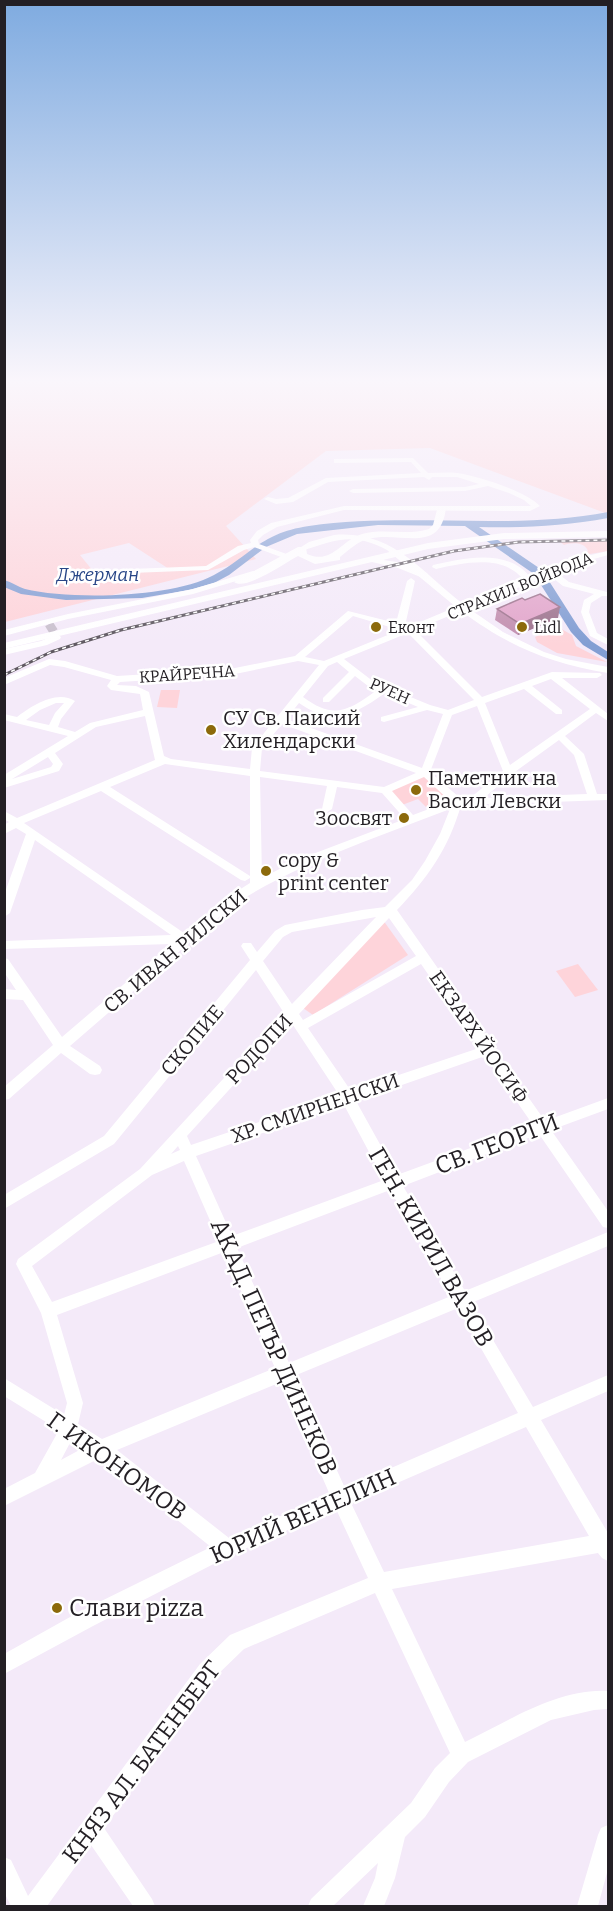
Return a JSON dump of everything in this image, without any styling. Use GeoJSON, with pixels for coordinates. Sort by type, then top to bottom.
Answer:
{"type":"FeatureCollection","features":[{"type":"Feature","properties":{"kind":"main road"},"geometry":{"type":"LineString","coordinates":[[331,559],[363,537],[384,533],[421,535],[432,532],[438,526],[441,511]]}},
{"type":"Feature","properties":{"kind":"main road"},"geometry":{"type":"LineString","coordinates":[[207,592],[255,576],[283,556],[303,554],[315,561],[480,536],[607,533]]}},
{"type":"Feature","properties":{"kind":"main road"},"geometry":{"type":"LineString","coordinates":[[4,646],[81,626],[480,536]]}},
{"type":"Feature","properties":{"kind":"main road"},"geometry":{"type":"LineString","coordinates":[[81,626],[243,593],[374,562],[392,563],[416,569],[419,557],[429,552],[498,536]]}},
{"type":"Feature","properties":{"kind":"main road"},"geometry":{"type":"LineString","coordinates":[[4,639],[422,543]]}},
{"type":"Feature","properties":{"kind":"street"},"geometry":{"type":"LineString","coordinates":[[420,467],[437,492],[441,511]]}},
{"type":"Feature","properties":{"kind":"street"},"geometry":{"type":"LineString","coordinates":[[255,544],[255,538],[268,528],[333,509],[441,511],[530,509],[536,506],[520,494],[457,475],[326,480],[309,492],[286,501],[275,503],[268,499]]}},
{"type":"Feature","properties":{"kind":"street"},"geometry":{"type":"LineString","coordinates":[[353,491],[437,492],[490,484]]}},
{"type":"Feature","properties":{"kind":"street"},"geometry":{"type":"LineString","coordinates":[[303,554],[317,542],[332,538],[364,538],[389,547],[485,623],[525,647],[561,661],[609,670]]}},
{"type":"Feature","properties":{"kind":"street"},"geometry":{"type":"LineString","coordinates":[[70,578],[208,568],[241,548],[255,544],[283,556]]}},
{"type":"Feature","properties":{"kind":"street","name":"СТРАХИЛ ВОЙВОДА"},"geometry":{"type":"LineString","coordinates":[[325,664],[405,629],[421,626],[579,560],[609,553]]}},
{"type":"Feature","properties":{"kind":"street"},"geometry":{"type":"LineString","coordinates":[[4,633],[237,580],[267,567],[283,556]]}},
{"type":"Feature","properties":{"kind":"street"},"geometry":{"type":"LineString","coordinates":[[436,567],[472,560],[490,560],[507,564],[531,580]]}},
{"type":"Feature","properties":{"kind":"street"},"geometry":{"type":"LineString","coordinates":[[547,573],[566,584],[605,594]]}},
{"type":"Feature","properties":{"kind":"street"},"geometry":{"type":"LineString","coordinates":[[405,629],[411,581]]}},
{"type":"Feature","properties":{"kind":"street"},"geometry":{"type":"LineString","coordinates":[[605,594],[587,602],[585,612],[593,634],[609,642]]}},
{"type":"Feature","properties":{"kind":"street"},"geometry":{"type":"LineString","coordinates":[[298,658],[351,613],[405,629],[480,701],[508,772]]}},
{"type":"Feature","properties":{"kind":"street"},"geometry":{"type":"LineString","coordinates":[[421,626],[463,617],[485,623]]}},
{"type":"Feature","properties":{"kind":"street"},"geometry":{"type":"LineString","coordinates":[[4,652],[44,643],[57,637]]}},
{"type":"Feature","properties":{"kind":"street","name":"КРАЙРЕЧНА"},"geometry":{"type":"LineString","coordinates":[[4,682],[49,662],[65,664],[117,679],[230,672],[298,658],[325,664]]}},
{"type":"Feature","properties":{"kind":"street","name":"РУЕН"},"geometry":{"type":"LineString","coordinates":[[338,659],[371,684],[427,707],[448,712]]}},
{"type":"Feature","properties":{"kind":"street"},"geometry":{"type":"LineString","coordinates":[[552,675],[561,661]]}},
{"type":"Feature","properties":{"kind":"street"},"geometry":{"type":"LineString","coordinates":[[256,885],[255,772],[257,748],[325,664]]}},
{"type":"Feature","properties":{"kind":"street"},"geometry":{"type":"LineString","coordinates":[[326,700],[354,672]]}},
{"type":"Feature","properties":{"kind":"street"},"geometry":{"type":"LineString","coordinates":[[117,679],[112,686],[114,688],[136,689],[144,692],[159,758],[169,762],[386,790],[425,774],[448,712],[552,675],[585,673],[609,678]]}},
{"type":"Feature","properties":{"kind":"street"},"geometry":{"type":"LineString","coordinates":[[552,675],[609,718]]}},
{"type":"Feature","properties":{"kind":"street"},"geometry":{"type":"LineString","coordinates":[[525,685],[559,712]]}},
{"type":"Feature","properties":{"kind":"street"},"geometry":{"type":"LineString","coordinates":[[298,698],[324,713],[356,709],[384,689]]}},
{"type":"Feature","properties":{"kind":"street"},"geometry":{"type":"LineString","coordinates":[[20,720],[42,704],[56,700],[70,701],[69,705],[58,714],[53,729]]}},
{"type":"Feature","properties":{"kind":"street"},"geometry":{"type":"LineString","coordinates":[[384,719],[427,707]]}},
{"type":"Feature","properties":{"kind":"street"},"geometry":{"type":"LineString","coordinates":[[473,801],[508,772],[596,709]]}},
{"type":"Feature","properties":{"kind":"street"},"geometry":{"type":"LineString","coordinates":[[4,782],[93,725],[148,712]]}},
{"type":"Feature","properties":{"kind":"street"},"geometry":{"type":"LineString","coordinates":[[4,717],[77,735]]}},
{"type":"Feature","properties":{"kind":"street"},"geometry":{"type":"LineString","coordinates":[[280,720],[425,774],[457,802]]}},
{"type":"Feature","properties":{"kind":"street"},"geometry":{"type":"LineString","coordinates":[[560,736],[579,754],[593,798]]}},
{"type":"Feature","properties":{"kind":"street"},"geometry":{"type":"LineString","coordinates":[[4,782],[55,769],[58,764],[50,753]]}},
{"type":"Feature","properties":{"kind":"street"},"geometry":{"type":"LineString","coordinates":[[4,831],[17,822],[165,760]]}},
{"type":"Feature","properties":{"kind":"street"},"geometry":{"type":"LineString","coordinates":[[237,770],[256,760]]}},
{"type":"Feature","properties":{"kind":"street"},"geometry":{"type":"LineString","coordinates":[[327,809],[333,783]]}},
{"type":"Feature","properties":{"kind":"street"},"geometry":{"type":"LineString","coordinates":[[103,787],[245,877]]}},
{"type":"Feature","properties":{"kind":"street"},"geometry":{"type":"LineString","coordinates":[[386,790],[411,819]]}},
{"type":"Feature","properties":{"kind":"street","name":"СВ. ИВАН РИЛСКИ"},"geometry":{"type":"LineString","coordinates":[[4,1095],[229,902],[256,885],[302,863],[457,802],[609,797]]}},
{"type":"Feature","properties":{"kind":"street","name":"РОДОПИ"},"geometry":{"type":"LineString","coordinates":[[48,1311],[23,1264],[145,1173],[361,938],[391,911],[428,868],[452,820],[457,802]]}},
{"type":"Feature","properties":{"kind":"street"},"geometry":{"type":"LineString","coordinates":[[4,814],[185,939]]}},
{"type":"Feature","properties":{"kind":"street"},"geometry":{"type":"LineString","coordinates":[[4,913],[32,832]]}},
{"type":"Feature","properties":{"kind":"street","name":"ЕКЗАРХ ЙОСИФ"},"geometry":{"type":"LineString","coordinates":[[391,911],[609,1222]]}},
{"type":"Feature","properties":{"kind":"street","name":"СКОПИЕ"},"geometry":{"type":"LineString","coordinates":[[4,1203],[109,1140],[279,934],[289,928],[362,914],[391,911]]}},
{"type":"Feature","properties":{"kind":"street"},"geometry":{"type":"LineString","coordinates":[[4,945],[185,939]]}},
{"type":"Feature","properties":{"kind":"street","name":"ГЕН. КИРИЛ ВАЗОВ"},"geometry":{"type":"LineString","coordinates":[[247,946],[293,1012],[347,1097],[394,1183],[607,1546]]}},
{"type":"Feature","properties":{"kind":"street"},"geometry":{"type":"LineString","coordinates":[[302,1026],[423,957]]}},
{"type":"Feature","properties":{"kind":"street"},"geometry":{"type":"LineString","coordinates":[[4,962],[62,1047],[95,1070]]}},
{"type":"Feature","properties":{"kind":"street"},"geometry":{"type":"LineString","coordinates":[[4,994],[26,995]]}},
{"type":"Feature","properties":{"kind":"street","name":"ХР. СМИРНЕНСКИ"},"geometry":{"type":"LineString","coordinates":[[145,1173],[189,1152],[488,1050]]}},
{"type":"Feature","properties":{"kind":"street","name":"СВ. ГЕОРГИ"},"geometry":{"type":"LineString","coordinates":[[48,1311],[609,1102]]}},
{"type":"Feature","properties":{"kind":"street","name":"АКАД. ПЕТЪР ДИНЕКОВ"},"geometry":{"type":"LineString","coordinates":[[180,1135],[340,1498],[461,1755]]}},
{"type":"Feature","properties":{"kind":"street"},"geometry":{"type":"LineString","coordinates":[[4,1498],[101,1448],[609,1239]]}},
{"type":"Feature","properties":{"kind":"street"},"geometry":{"type":"LineString","coordinates":[[41,1479],[69,1428],[75,1403],[48,1311]]}},
{"type":"Feature","properties":{"kind":"street","name":"ЮРИЙ ВЕНЕЛИН"},"geometry":{"type":"LineString","coordinates":[[4,1665],[86,1619],[227,1548],[609,1383]]}},
{"type":"Feature","properties":{"kind":"street","name":"Г. ИКОНОМОВ"},"geometry":{"type":"LineString","coordinates":[[4,1386],[101,1448],[227,1548]]}},
{"type":"Feature","properties":{"kind":"street","name":"КНЯЗ АЛ. БАТЕНБЕРГ"},"geometry":{"type":"LineString","coordinates":[[34,1906],[207,1671],[224,1652],[237,1642],[379,1582],[607,1546]]}},
{"type":"Feature","properties":{"kind":"street"},"geometry":{"type":"LineString","coordinates":[[318,1906],[396,1834],[418,1810],[442,1775],[461,1755],[549,1711],[594,1700],[609,1700]]}},
{"type":"Feature","properties":{"kind":"street"},"geometry":{"type":"LineString","coordinates":[[92,1828],[145,1906]]}},
{"type":"Feature","properties":{"kind":"street"},"geometry":{"type":"LineString","coordinates":[[374,1906],[385,1878],[396,1834]]}},
{"type":"Feature","properties":{"kind":"street"},"geometry":{"type":"LineString","coordinates":[[587,1906],[609,1834]]}},
{"type":"Feature","properties":{"kind":"street"},"geometry":{"type":"LineString","coordinates":[[4,1867],[22,1906]]}},
{"type":"Feature","properties":{"kind":"shaded area"},"geometry":{"type":"Polygon","coordinates":[[[4,467],[304,467],[226,526],[256,559],[5,622],[4,467]],[[129,543],[80,555],[93,571],[169,569],[129,543]]]}},
{"type":"Feature","properties":{"kind":"shaded area"},"geometry":{"type":"Polygon","coordinates":[[[482,467],[608,467],[608,514],[482,467]]]}},
{"type":"Feature","properties":{"kind":"shaded area"},"geometry":{"type":"Polygon","coordinates":[[[559,541],[608,541],[608,551],[584,555],[588,551],[581,544],[564,545],[559,541]]]}},
{"type":"Feature","properties":{"kind":"shaded area"},"geometry":{"type":"Polygon","coordinates":[[[558,627],[572,635],[576,646],[607,662],[557,653],[537,642],[535,637],[558,627]]]}},
{"type":"Feature","properties":{"kind":"shaded area"},"geometry":{"type":"Polygon","coordinates":[[[161,690],[180,690],[177,708],[157,707],[161,690]]]}},
{"type":"Feature","properties":{"kind":"shaded area"},"geometry":{"type":"Polygon","coordinates":[[[424,776],[449,797],[426,807],[418,799],[402,805],[387,790],[424,776]]]}},
{"type":"Feature","properties":{"kind":"shaded area"},"geometry":{"type":"Polygon","coordinates":[[[383,920],[408,955],[313,1015],[303,1008],[383,920]]]}},
{"type":"Feature","properties":{"kind":"shaded area"},"geometry":{"type":"Polygon","coordinates":[[[578,964],[598,990],[575,997],[556,971],[578,964]]]}},
{"type":"Feature","properties":{"kind":"building"},"geometry":{"type":"Polygon","coordinates":[[[540,594],[560,607],[520,624],[497,609],[522,598],[525,600],[540,594]]]}},
{"type":"Feature","properties":{"kind":"waterway","name":"Джерман"},"geometry":{"type":"LineString","coordinates":[[467,523],[543,524],[608,515]]}},
{"type":"Feature","properties":{"kind":"waterway","name":"Джерман"},"geometry":{"type":"LineString","coordinates":[[4,583],[21,591],[66,597],[116,597],[166,592],[210,581],[270,540],[297,531],[378,522],[467,523]]}},
{"type":"Feature","properties":{"kind":"waterway"},"geometry":{"type":"LineString","coordinates":[[467,523],[538,572],[575,630],[587,643],[608,657]]}},
{"type":"Feature","properties":{"kind":"tunnel"},"geometry":{"type":"LineString","coordinates":[[49,624],[57,637]]}},
{"type":"Feature","properties":{"kind":"railway"},"geometry":{"type":"LineString","coordinates":[[4,675],[51,652],[121,630],[454,551],[519,542],[608,540]]}},
{"type":"Feature","properties":{"kind":"place","name":"Еконт"},"geometry":{"type":"Point","coordinates":[376,627]}},
{"type":"Feature","properties":{"kind":"place","name":"Lidl"},"geometry":{"type":"Point","coordinates":[522,627]}},
{"type":"Feature","properties":{"kind":"place","name":"СУ Св. Паисий Хилендарски"},"geometry":{"type":"Point","coordinates":[211,730]}},
{"type":"Feature","properties":{"kind":"place","name":"Паметник на Васил Левски"},"geometry":{"type":"Point","coordinates":[416,790]}},
{"type":"Feature","properties":{"kind":"place","name":"Зоосвят"},"geometry":{"type":"Point","coordinates":[404,818]}},
{"type":"Feature","properties":{"kind":"place","name":"copy & print center"},"geometry":{"type":"Point","coordinates":[266,871]}},
{"type":"Feature","properties":{"kind":"place","name":"Слави pizza"},"geometry":{"type":"Point","coordinates":[57,1608]}}]}
